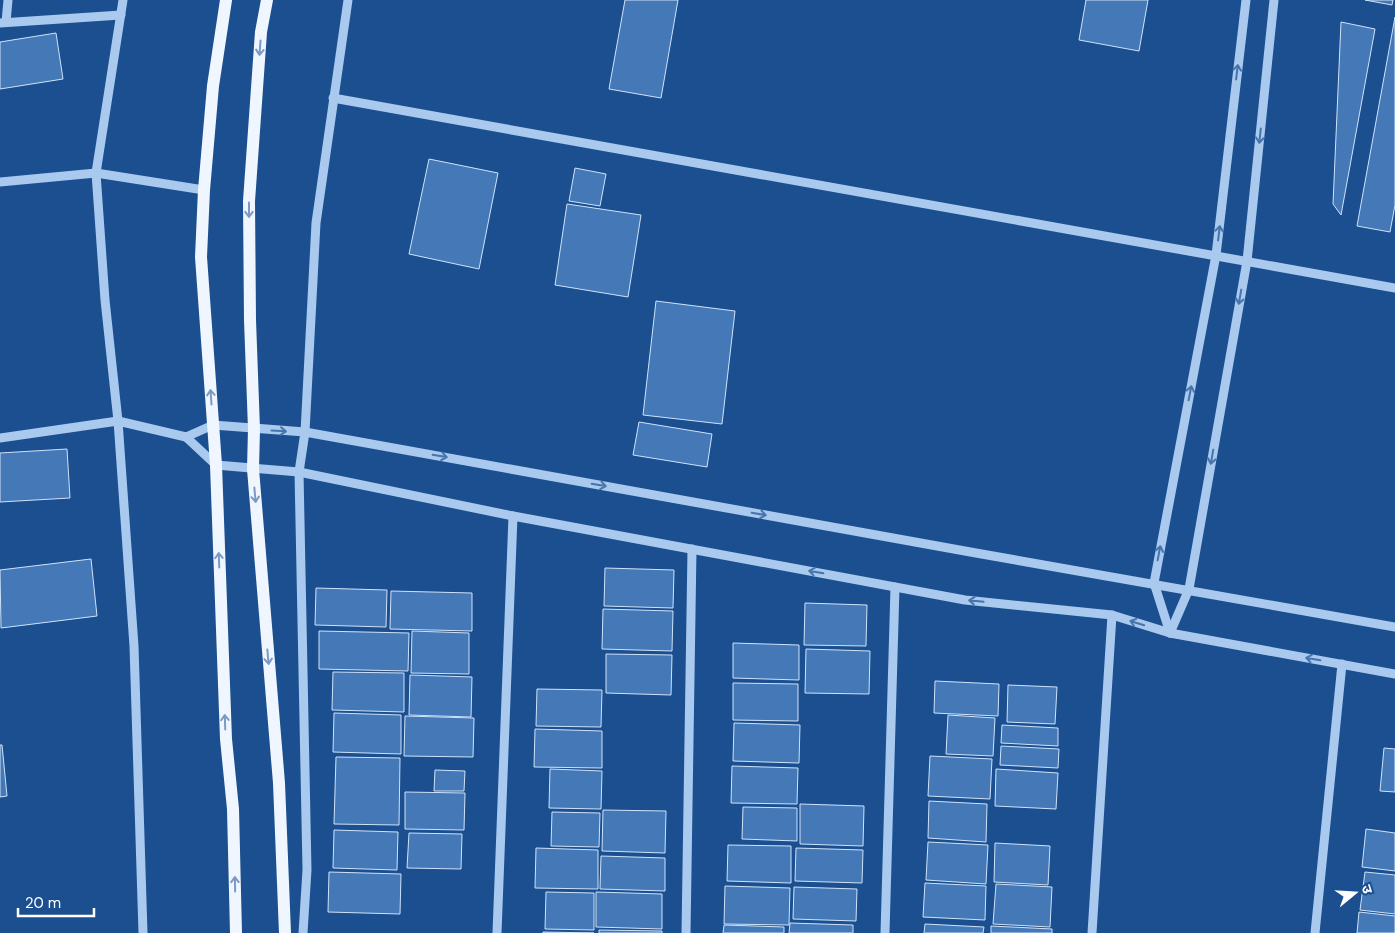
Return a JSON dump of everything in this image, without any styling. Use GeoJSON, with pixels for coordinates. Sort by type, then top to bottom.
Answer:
{"type":"FeatureCollection","features":[{"type":"Feature","properties":{"kind":"main road"},"geometry":{"type":"LineString","coordinates":[[226,0],[213,86],[200,257],[216,465],[226,739],[233,809],[236,933]]}},
{"type":"Feature","properties":{"kind":"main road"},"geometry":{"type":"LineString","coordinates":[[267,0],[262,32],[249,202],[250,320],[254,430],[253,469],[278,782],[285,933]]}},
{"type":"Feature","properties":{"kind":"street"},"geometry":{"type":"LineString","coordinates":[[8,0],[3,23],[121,16]]}},
{"type":"Feature","properties":{"kind":"street"},"geometry":{"type":"LineString","coordinates":[[123,0],[96,173],[105,300],[118,421],[134,646],[143,933]]}},
{"type":"Feature","properties":{"kind":"street"},"geometry":{"type":"LineString","coordinates":[[304,933],[307,870],[299,472],[305,432],[316,223],[348,0]]}},
{"type":"Feature","properties":{"kind":"street"},"geometry":{"type":"LineString","coordinates":[[1170,633],[1154,583],[1216,255],[1246,0]]}},
{"type":"Feature","properties":{"kind":"street"},"geometry":{"type":"LineString","coordinates":[[1170,633],[1188,589],[1247,260],[1274,0]]}},
{"type":"Feature","properties":{"kind":"street"},"geometry":{"type":"LineString","coordinates":[[334,98],[1395,288]]}},
{"type":"Feature","properties":{"kind":"street"},"geometry":{"type":"LineString","coordinates":[[0,182],[96,173],[204,190]]}},
{"type":"Feature","properties":{"kind":"street"},"geometry":{"type":"LineString","coordinates":[[0,438],[118,421],[186,437],[216,465],[299,472],[513,516],[965,600],[1112,615],[1170,633],[1395,674]]}},
{"type":"Feature","properties":{"kind":"street"},"geometry":{"type":"LineString","coordinates":[[186,437],[213,425],[254,430],[305,432],[976,554],[1154,583],[1395,626]]}},
{"type":"Feature","properties":{"kind":"street"},"geometry":{"type":"LineString","coordinates":[[497,933],[513,516]]}},
{"type":"Feature","properties":{"kind":"street"},"geometry":{"type":"LineString","coordinates":[[686,933],[692,549]]}},
{"type":"Feature","properties":{"kind":"street"},"geometry":{"type":"LineString","coordinates":[[885,933],[894,586]]}},
{"type":"Feature","properties":{"kind":"street"},"geometry":{"type":"LineString","coordinates":[[1092,933],[1112,615]]}},
{"type":"Feature","properties":{"kind":"street"},"geometry":{"type":"LineString","coordinates":[[1315,933],[1342,664]]}},
{"type":"Feature","properties":{"kind":"building"},"geometry":{"type":"Polygon","coordinates":[[[625,0],[678,0],[661,98],[609,89],[625,0]]]}},
{"type":"Feature","properties":{"kind":"building"},"geometry":{"type":"Polygon","coordinates":[[[1086,0],[1148,0],[1139,51],[1079,40],[1086,0]]]}},
{"type":"Feature","properties":{"kind":"building"},"geometry":{"type":"Polygon","coordinates":[[[1365,0],[1393,0],[1392,5],[1365,0]]]}},
{"type":"Feature","properties":{"kind":"building"},"geometry":{"type":"Polygon","coordinates":[[[1395,17],[1395,205],[1390,232],[1357,226],[1395,17]]]}},
{"type":"Feature","properties":{"kind":"building"},"geometry":{"type":"Polygon","coordinates":[[[1341,22],[1375,29],[1341,215],[1333,204],[1341,22]]]}},
{"type":"Feature","properties":{"kind":"building"},"geometry":{"type":"Polygon","coordinates":[[[56,33],[63,79],[0,89],[0,42],[56,33]]]}},
{"type":"Feature","properties":{"kind":"building"},"geometry":{"type":"Polygon","coordinates":[[[429,159],[498,173],[479,269],[409,254],[429,159]]]}},
{"type":"Feature","properties":{"kind":"building"},"geometry":{"type":"Polygon","coordinates":[[[575,168],[606,174],[600,206],[569,201],[575,168]]]}},
{"type":"Feature","properties":{"kind":"building"},"geometry":{"type":"Polygon","coordinates":[[[567,204],[641,215],[628,297],[555,285],[567,204]]]}},
{"type":"Feature","properties":{"kind":"building"},"geometry":{"type":"Polygon","coordinates":[[[656,301],[735,311],[722,424],[643,415],[656,301]]]}},
{"type":"Feature","properties":{"kind":"building"},"geometry":{"type":"Polygon","coordinates":[[[639,422],[712,434],[707,467],[633,455],[639,422]]]}},
{"type":"Feature","properties":{"kind":"building"},"geometry":{"type":"Polygon","coordinates":[[[67,449],[70,498],[0,502],[0,453],[67,449]]]}},
{"type":"Feature","properties":{"kind":"building"},"geometry":{"type":"Polygon","coordinates":[[[91,559],[97,616],[1,628],[0,570],[91,559]]]}},
{"type":"Feature","properties":{"kind":"building"},"geometry":{"type":"Polygon","coordinates":[[[605,568],[674,570],[673,608],[604,606],[605,568]]]}},
{"type":"Feature","properties":{"kind":"building"},"geometry":{"type":"Polygon","coordinates":[[[316,588],[387,590],[386,627],[315,625],[316,588]]]}},
{"type":"Feature","properties":{"kind":"building"},"geometry":{"type":"Polygon","coordinates":[[[391,591],[472,593],[472,631],[390,629],[391,591]]]}},
{"type":"Feature","properties":{"kind":"building"},"geometry":{"type":"Polygon","coordinates":[[[805,603],[867,605],[866,646],[804,645],[805,603]]]}},
{"type":"Feature","properties":{"kind":"building"},"geometry":{"type":"Polygon","coordinates":[[[603,609],[673,611],[672,651],[602,649],[603,609]]]}},
{"type":"Feature","properties":{"kind":"building"},"geometry":{"type":"Polygon","coordinates":[[[319,631],[409,633],[408,671],[319,669],[319,631]]]}},
{"type":"Feature","properties":{"kind":"building"},"geometry":{"type":"Polygon","coordinates":[[[412,631],[469,633],[469,674],[411,673],[412,631]]]}},
{"type":"Feature","properties":{"kind":"building"},"geometry":{"type":"Polygon","coordinates":[[[733,643],[799,645],[799,680],[733,678],[733,643]]]}},
{"type":"Feature","properties":{"kind":"building"},"geometry":{"type":"Polygon","coordinates":[[[806,649],[870,651],[869,694],[805,693],[806,649]]]}},
{"type":"Feature","properties":{"kind":"building"},"geometry":{"type":"Polygon","coordinates":[[[606,654],[672,655],[671,695],[606,693],[606,654]]]}},
{"type":"Feature","properties":{"kind":"building"},"geometry":{"type":"Polygon","coordinates":[[[333,672],[404,673],[404,712],[332,710],[333,672]]]}},
{"type":"Feature","properties":{"kind":"building"},"geometry":{"type":"Polygon","coordinates":[[[410,675],[472,677],[471,717],[409,715],[410,675]]]}},
{"type":"Feature","properties":{"kind":"building"},"geometry":{"type":"Polygon","coordinates":[[[935,681],[999,684],[998,716],[934,713],[935,681]]]}},
{"type":"Feature","properties":{"kind":"building"},"geometry":{"type":"Polygon","coordinates":[[[733,683],[798,684],[798,721],[733,720],[733,683]]]}},
{"type":"Feature","properties":{"kind":"building"},"geometry":{"type":"Polygon","coordinates":[[[1008,685],[1057,687],[1055,724],[1007,722],[1008,685]]]}},
{"type":"Feature","properties":{"kind":"building"},"geometry":{"type":"Polygon","coordinates":[[[537,689],[602,690],[601,727],[536,726],[537,689]]]}},
{"type":"Feature","properties":{"kind":"building"},"geometry":{"type":"Polygon","coordinates":[[[334,713],[401,715],[401,754],[333,752],[334,713]]]}},
{"type":"Feature","properties":{"kind":"building"},"geometry":{"type":"Polygon","coordinates":[[[948,715],[995,718],[993,756],[946,754],[948,715]]]}},
{"type":"Feature","properties":{"kind":"building"},"geometry":{"type":"Polygon","coordinates":[[[405,716],[474,718],[473,757],[404,756],[405,716]]]}},
{"type":"Feature","properties":{"kind":"building"},"geometry":{"type":"Polygon","coordinates":[[[734,723],[800,725],[799,763],[733,761],[734,723]]]}},
{"type":"Feature","properties":{"kind":"building"},"geometry":{"type":"Polygon","coordinates":[[[1002,725],[1058,728],[1058,746],[1001,743],[1002,725]]]}},
{"type":"Feature","properties":{"kind":"building"},"geometry":{"type":"Polygon","coordinates":[[[535,729],[602,731],[602,768],[534,767],[535,729]]]}},
{"type":"Feature","properties":{"kind":"building"},"geometry":{"type":"Polygon","coordinates":[[[0,745],[2,745],[7,796],[0,797],[0,745]]]}},
{"type":"Feature","properties":{"kind":"building"},"geometry":{"type":"Polygon","coordinates":[[[1001,746],[1059,749],[1058,768],[1000,765],[1001,746]]]}},
{"type":"Feature","properties":{"kind":"building"},"geometry":{"type":"Polygon","coordinates":[[[1384,748],[1395,749],[1395,792],[1380,791],[1384,748]]]}},
{"type":"Feature","properties":{"kind":"building"},"geometry":{"type":"Polygon","coordinates":[[[930,756],[992,759],[990,799],[928,796],[930,756]]]}},
{"type":"Feature","properties":{"kind":"building"},"geometry":{"type":"Polygon","coordinates":[[[336,757],[400,758],[399,825],[334,824],[336,757]]]}},
{"type":"Feature","properties":{"kind":"building"},"geometry":{"type":"Polygon","coordinates":[[[732,766],[798,768],[797,804],[731,803],[732,766]]]}},
{"type":"Feature","properties":{"kind":"building"},"geometry":{"type":"Polygon","coordinates":[[[550,769],[602,771],[601,809],[549,808],[550,769]]]}},
{"type":"Feature","properties":{"kind":"building"},"geometry":{"type":"Polygon","coordinates":[[[996,769],[1058,773],[1056,809],[995,806],[996,769]]]}},
{"type":"Feature","properties":{"kind":"building"},"geometry":{"type":"Polygon","coordinates":[[[435,770],[465,771],[464,791],[434,791],[435,770]]]}},
{"type":"Feature","properties":{"kind":"building"},"geometry":{"type":"Polygon","coordinates":[[[405,792],[465,793],[464,830],[405,829],[405,792]]]}},
{"type":"Feature","properties":{"kind":"building"},"geometry":{"type":"Polygon","coordinates":[[[929,801],[987,804],[986,842],[928,838],[929,801]]]}},
{"type":"Feature","properties":{"kind":"building"},"geometry":{"type":"Polygon","coordinates":[[[800,804],[864,806],[863,846],[800,844],[800,804]]]}},
{"type":"Feature","properties":{"kind":"building"},"geometry":{"type":"Polygon","coordinates":[[[743,807],[797,808],[797,841],[742,839],[743,807]]]}},
{"type":"Feature","properties":{"kind":"building"},"geometry":{"type":"Polygon","coordinates":[[[603,810],[666,811],[665,853],[602,851],[603,810]]]}},
{"type":"Feature","properties":{"kind":"building"},"geometry":{"type":"Polygon","coordinates":[[[552,812],[600,813],[599,847],[551,846],[552,812]]]}},
{"type":"Feature","properties":{"kind":"building"},"geometry":{"type":"Polygon","coordinates":[[[1366,829],[1395,833],[1395,871],[1362,867],[1366,829]]]}},
{"type":"Feature","properties":{"kind":"building"},"geometry":{"type":"Polygon","coordinates":[[[334,830],[398,832],[397,870],[333,868],[334,830]]]}},
{"type":"Feature","properties":{"kind":"building"},"geometry":{"type":"Polygon","coordinates":[[[409,833],[462,834],[461,869],[407,868],[409,833]]]}},
{"type":"Feature","properties":{"kind":"building"},"geometry":{"type":"Polygon","coordinates":[[[928,842],[988,845],[986,884],[926,880],[928,842]]]}},
{"type":"Feature","properties":{"kind":"building"},"geometry":{"type":"Polygon","coordinates":[[[995,843],[1050,846],[1048,885],[994,882],[995,843]]]}},
{"type":"Feature","properties":{"kind":"building"},"geometry":{"type":"Polygon","coordinates":[[[728,845],[791,846],[791,883],[727,881],[728,845]]]}},
{"type":"Feature","properties":{"kind":"building"},"geometry":{"type":"Polygon","coordinates":[[[536,848],[598,850],[598,889],[535,888],[536,848]]]}},
{"type":"Feature","properties":{"kind":"building"},"geometry":{"type":"Polygon","coordinates":[[[796,848],[863,850],[862,883],[795,881],[796,848]]]}},
{"type":"Feature","properties":{"kind":"building"},"geometry":{"type":"Polygon","coordinates":[[[601,856],[665,858],[665,891],[600,889],[601,856]]]}},
{"type":"Feature","properties":{"kind":"building"},"geometry":{"type":"Polygon","coordinates":[[[329,872],[401,874],[400,914],[328,912],[329,872]]]}},
{"type":"Feature","properties":{"kind":"building"},"geometry":{"type":"Polygon","coordinates":[[[1365,872],[1395,875],[1395,914],[1360,910],[1365,872]]]}},
{"type":"Feature","properties":{"kind":"building"},"geometry":{"type":"Polygon","coordinates":[[[925,883],[986,886],[985,920],[923,917],[925,883]]]}},
{"type":"Feature","properties":{"kind":"building"},"geometry":{"type":"Polygon","coordinates":[[[996,884],[1052,887],[1050,927],[993,924],[996,884]]]}},
{"type":"Feature","properties":{"kind":"building"},"geometry":{"type":"Polygon","coordinates":[[[725,886],[790,888],[789,925],[724,924],[725,886]]]}},
{"type":"Feature","properties":{"kind":"building"},"geometry":{"type":"Polygon","coordinates":[[[794,887],[857,889],[856,921],[793,919],[794,887]]]}},
{"type":"Feature","properties":{"kind":"building"},"geometry":{"type":"Polygon","coordinates":[[[546,892],[594,893],[594,930],[545,929],[546,892]]]}},
{"type":"Feature","properties":{"kind":"building"},"geometry":{"type":"Polygon","coordinates":[[[596,892],[662,894],[662,929],[596,927],[596,892]]]}},
{"type":"Feature","properties":{"kind":"building"},"geometry":{"type":"Polygon","coordinates":[[[1359,912],[1395,916],[1395,933],[1357,933],[1359,912]]]}},
{"type":"Feature","properties":{"kind":"building"},"geometry":{"type":"Polygon","coordinates":[[[790,923],[853,925],[853,933],[789,933],[790,923]]]}},
{"type":"Feature","properties":{"kind":"building"},"geometry":{"type":"Polygon","coordinates":[[[925,924],[984,927],[983,933],[924,933],[925,924]]]}},
{"type":"Feature","properties":{"kind":"building"},"geometry":{"type":"Polygon","coordinates":[[[724,925],[784,927],[784,933],[723,933],[724,925]]]}},
{"type":"Feature","properties":{"kind":"building"},"geometry":{"type":"Polygon","coordinates":[[[991,926],[1052,929],[1052,933],[991,933],[991,926]]]}},
{"type":"Feature","properties":{"kind":"building"},"geometry":{"type":"Polygon","coordinates":[[[599,930],[662,931],[662,933],[599,933],[599,930]]]}},
{"type":"Feature","properties":{"kind":"building"},"geometry":{"type":"Polygon","coordinates":[[[543,932],[594,933],[543,933],[543,932]]]}}]}
